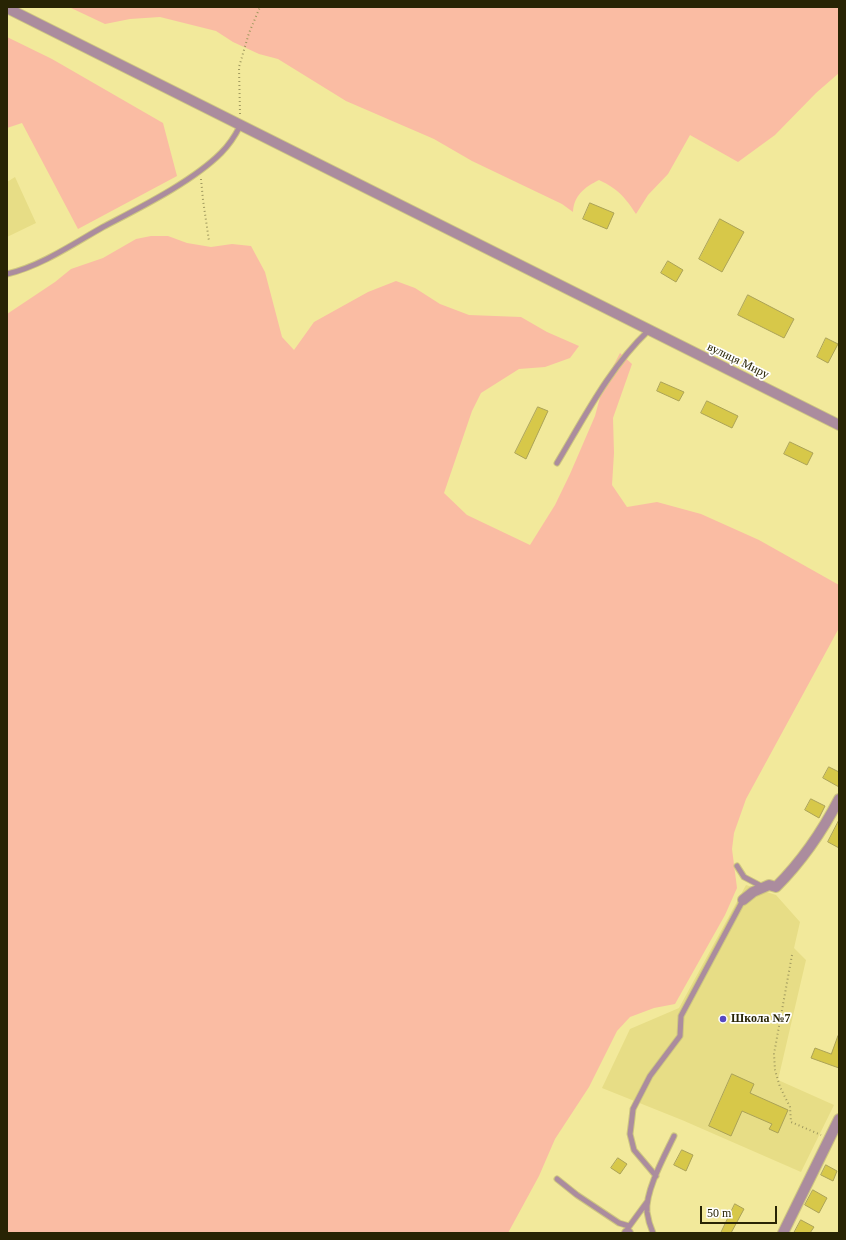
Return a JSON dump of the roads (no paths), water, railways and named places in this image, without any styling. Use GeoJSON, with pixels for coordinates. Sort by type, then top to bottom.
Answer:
{"type":"FeatureCollection","features":[{"type":"Feature","properties":{"kind":"street","name":"вулиця Миру"},"geometry":{"type":"LineString","coordinates":[[7,8],[625,320],[839,425]]}},
{"type":"Feature","properties":{"kind":"street"},"geometry":{"type":"LineString","coordinates":[[743,900],[763,887],[769,885],[776,887],[792,871],[812,846],[839,799]]}},
{"type":"Feature","properties":{"kind":"street"},"geometry":{"type":"LineString","coordinates":[[783,1233],[839,1119]]}},
{"type":"Feature","properties":{"kind":"lane"},"geometry":{"type":"LineString","coordinates":[[7,274],[35,264],[70,246],[128,214],[203,168],[221,154],[233,139],[240,126]]}},
{"type":"Feature","properties":{"kind":"lane"},"geometry":{"type":"LineString","coordinates":[[557,463],[586,414],[630,348],[648,331]]}},
{"type":"Feature","properties":{"kind":"lane"},"geometry":{"type":"LineString","coordinates":[[737,866],[744,877],[763,887]]}},
{"type":"Feature","properties":{"kind":"lane"},"geometry":{"type":"LineString","coordinates":[[656,1176],[634,1150],[630,1134],[633,1109],[650,1076],[680,1036],[681,1016],[743,900]]}},
{"type":"Feature","properties":{"kind":"lane"},"geometry":{"type":"LineString","coordinates":[[653,1233],[647,1211],[648,1201],[656,1176],[674,1136]]}},
{"type":"Feature","properties":{"kind":"lane"},"geometry":{"type":"LineString","coordinates":[[557,1179],[577,1195],[619,1223],[627,1231],[648,1201]]}},
{"type":"Feature","properties":{"kind":"place","name":"Школа №7"},"geometry":{"type":"Point","coordinates":[723,1019]}}]}
